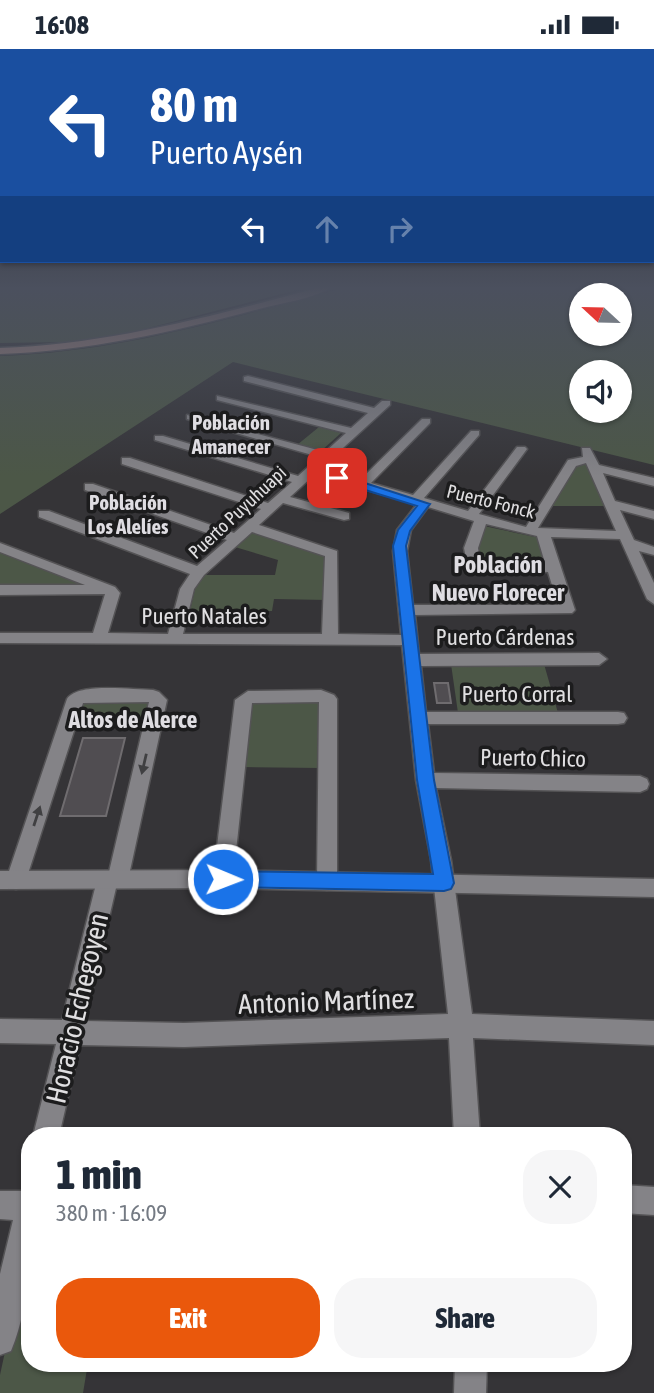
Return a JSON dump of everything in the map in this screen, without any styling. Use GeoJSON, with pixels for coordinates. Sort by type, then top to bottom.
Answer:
{"type":"FeatureCollection","features":[{"type":"Feature","properties":{"kind":"street","name":"Puerto Puyuhuapi"},"geometry":{"type":"LineString","coordinates":[[174,639],[187,589],[199,572],[381,407],[248,379]]}},
{"type":"Feature","properties":{"kind":"street"},"geometry":{"type":"LineString","coordinates":[[221,398],[353,432]]}},
{"type":"Feature","properties":{"kind":"street"},"geometry":{"type":"LineString","coordinates":[[191,417],[327,456]]}},
{"type":"Feature","properties":{"kind":"street"},"geometry":{"type":"LineString","coordinates":[[362,485],[426,421]]}},
{"type":"Feature","properties":{"kind":"street"},"geometry":{"type":"LineString","coordinates":[[467,1127],[461,1026],[444,883],[425,780],[417,718],[400,540],[419,503],[475,433]]}},
{"type":"Feature","properties":{"kind":"street"},"geometry":{"type":"LineString","coordinates":[[159,438],[299,480]]}},
{"type":"Feature","properties":{"kind":"street"},"geometry":{"type":"LineString","coordinates":[[521,449],[475,519],[473,565],[555,568]]}},
{"type":"Feature","properties":{"kind":"street"},"geometry":{"type":"LineString","coordinates":[[405,610],[565,611],[568,608],[555,568],[536,532],[572,463],[590,459],[654,482]]}},
{"type":"Feature","properties":{"kind":"street"},"geometry":{"type":"LineString","coordinates":[[590,459],[654,599]]}},
{"type":"Feature","properties":{"kind":"street"},"geometry":{"type":"LineString","coordinates":[[126,461],[275,502],[344,516]]}},
{"type":"Feature","properties":{"kind":"street","name":"Puerto Fonck"},"geometry":{"type":"LineString","coordinates":[[311,470],[475,519],[536,532],[626,539]]}},
{"type":"Feature","properties":{"kind":"street"},"geometry":{"type":"LineString","coordinates":[[89,487],[235,538]]}},
{"type":"Feature","properties":{"kind":"street"},"geometry":{"type":"LineString","coordinates":[[610,503],[654,515]]}},
{"type":"Feature","properties":{"kind":"street"},"geometry":{"type":"LineString","coordinates":[[44,514],[199,572]]}},
{"type":"Feature","properties":{"kind":"street"},"geometry":{"type":"LineString","coordinates":[[248,526],[332,554],[330,640]]}},
{"type":"Feature","properties":{"kind":"street"},"geometry":{"type":"LineString","coordinates":[[626,539],[654,551]]}},
{"type":"Feature","properties":{"kind":"street"},"geometry":{"type":"LineString","coordinates":[[0,547],[110,590],[113,593],[99,638]]}},
{"type":"Feature","properties":{"kind":"street"},"geometry":{"type":"LineString","coordinates":[[0,590],[110,590]]}},
{"type":"Feature","properties":{"kind":"street","name":"Puerto Natales"},"geometry":{"type":"LineString","coordinates":[[0,638],[408,640]]}},
{"type":"Feature","properties":{"kind":"street","name":"Puerto Cárdenas"},"geometry":{"type":"LineString","coordinates":[[410,660],[599,659]]}},
{"type":"Feature","properties":{"kind":"street","name":"Horacio Echegoyen"},"geometry":{"type":"LineString","coordinates":[[8,880],[76,699],[83,695],[157,697],[48,1127]]}},
{"type":"Feature","properties":{"kind":"street"},"geometry":{"type":"LineString","coordinates":[[223,879],[244,700],[248,697],[326,696],[327,881]]}},
{"type":"Feature","properties":{"kind":"street","name":"Puerto Corral"},"geometry":{"type":"LineString","coordinates":[[417,718],[618,718]]}},
{"type":"Feature","properties":{"kind":"street","name":"Puerto Chico"},"geometry":{"type":"LineString","coordinates":[[425,780],[640,784]]}},
{"type":"Feature","properties":{"kind":"street"},"geometry":{"type":"LineString","coordinates":[[8,880],[223,879],[654,888]]}},
{"type":"Feature","properties":{"kind":"street","name":"Antonio Martínez"},"geometry":{"type":"LineString","coordinates":[[0,1031],[184,1035],[461,1026],[654,1033]]}},
{"type":"Feature","properties":{"kind":"street"},"geometry":{"type":"LineString","coordinates":[[632,1200],[654,1201]]}},
{"type":"Feature","properties":{"kind":"street"},"geometry":{"type":"LineString","coordinates":[[0,1205],[21,1206]]}},
{"type":"Feature","properties":{"kind":"street"},"geometry":{"type":"LineString","coordinates":[[0,1340],[21,1247]]}},
{"type":"Feature","properties":{"kind":"street"},"geometry":{"type":"LineString","coordinates":[[470,1393],[471,1372]]}},
{"type":"Feature","properties":{"kind":"green space"},"geometry":{"type":"Polygon","coordinates":[[[65,351],[654,351],[654,465],[233,362],[0,514],[0,356],[65,351]]]}},
{"type":"Feature","properties":{"kind":"green space"},"geometry":{"type":"Polygon","coordinates":[[[319,427],[341,433],[321,451],[297,445],[319,427]]]}},
{"type":"Feature","properties":{"kind":"green space"},"geometry":{"type":"Polygon","coordinates":[[[580,463],[586,465],[605,506],[550,506],[573,467],[580,463]]]}},
{"type":"Feature","properties":{"kind":"green space"},"geometry":{"type":"Polygon","coordinates":[[[484,526],[540,538],[549,563],[481,564],[474,559],[484,526]]]}},
{"type":"Feature","properties":{"kind":"green space"},"geometry":{"type":"Polygon","coordinates":[[[252,532],[328,556],[327,600],[274,599],[272,611],[190,611],[196,585],[204,575],[275,575],[278,560],[235,547],[252,532]]]}},
{"type":"Feature","properties":{"kind":"green space"},"geometry":{"type":"Polygon","coordinates":[[[0,551],[85,584],[85,586],[0,588],[0,551]]]}},
{"type":"Feature","properties":{"kind":"green space"},"geometry":{"type":"Polygon","coordinates":[[[451,664],[544,664],[558,713],[458,713],[451,664]]]}},
{"type":"Feature","properties":{"kind":"green space"},"geometry":{"type":"Polygon","coordinates":[[[81,701],[151,701],[147,727],[72,726],[81,701]]]}},
{"type":"Feature","properties":{"kind":"green space"},"geometry":{"type":"Polygon","coordinates":[[[251,701],[320,701],[321,768],[243,767],[251,701]]]}},
{"type":"Feature","properties":{"kind":"green space"},"geometry":{"type":"Polygon","coordinates":[[[21,1278],[21,1372],[86,1372],[83,1393],[0,1393],[0,1375],[21,1278]]]}},
{"type":"Feature","properties":{"kind":"building"},"geometry":{"type":"Polygon","coordinates":[[[434,683],[448,683],[451,703],[437,703],[434,683]]]}},
{"type":"Feature","properties":{"kind":"building"},"geometry":{"type":"Polygon","coordinates":[[[83,738],[125,738],[106,816],[60,816],[83,738]]]}},
{"type":"Feature","properties":{"kind":"district","name":"Población Amanecer"},"geometry":{"type":"Point","coordinates":[231,435]}},
{"type":"Feature","properties":{"kind":"district","name":"Población Los Alelíes"},"geometry":{"type":"Point","coordinates":[128,515]}},
{"type":"Feature","properties":{"kind":"district","name":"Población Nuevo Florecer"},"geometry":{"type":"Point","coordinates":[498,579]}},
{"type":"Feature","properties":{"kind":"district","name":"Altos de Alerce"},"geometry":{"type":"Point","coordinates":[133,720]}},
{"type":"Feature","properties":{"kind":"route"},"geometry":{"type":"LineString","coordinates":[[223,879],[444,883],[425,780],[399,546],[404,530],[424,504],[337,478]]}}]}
